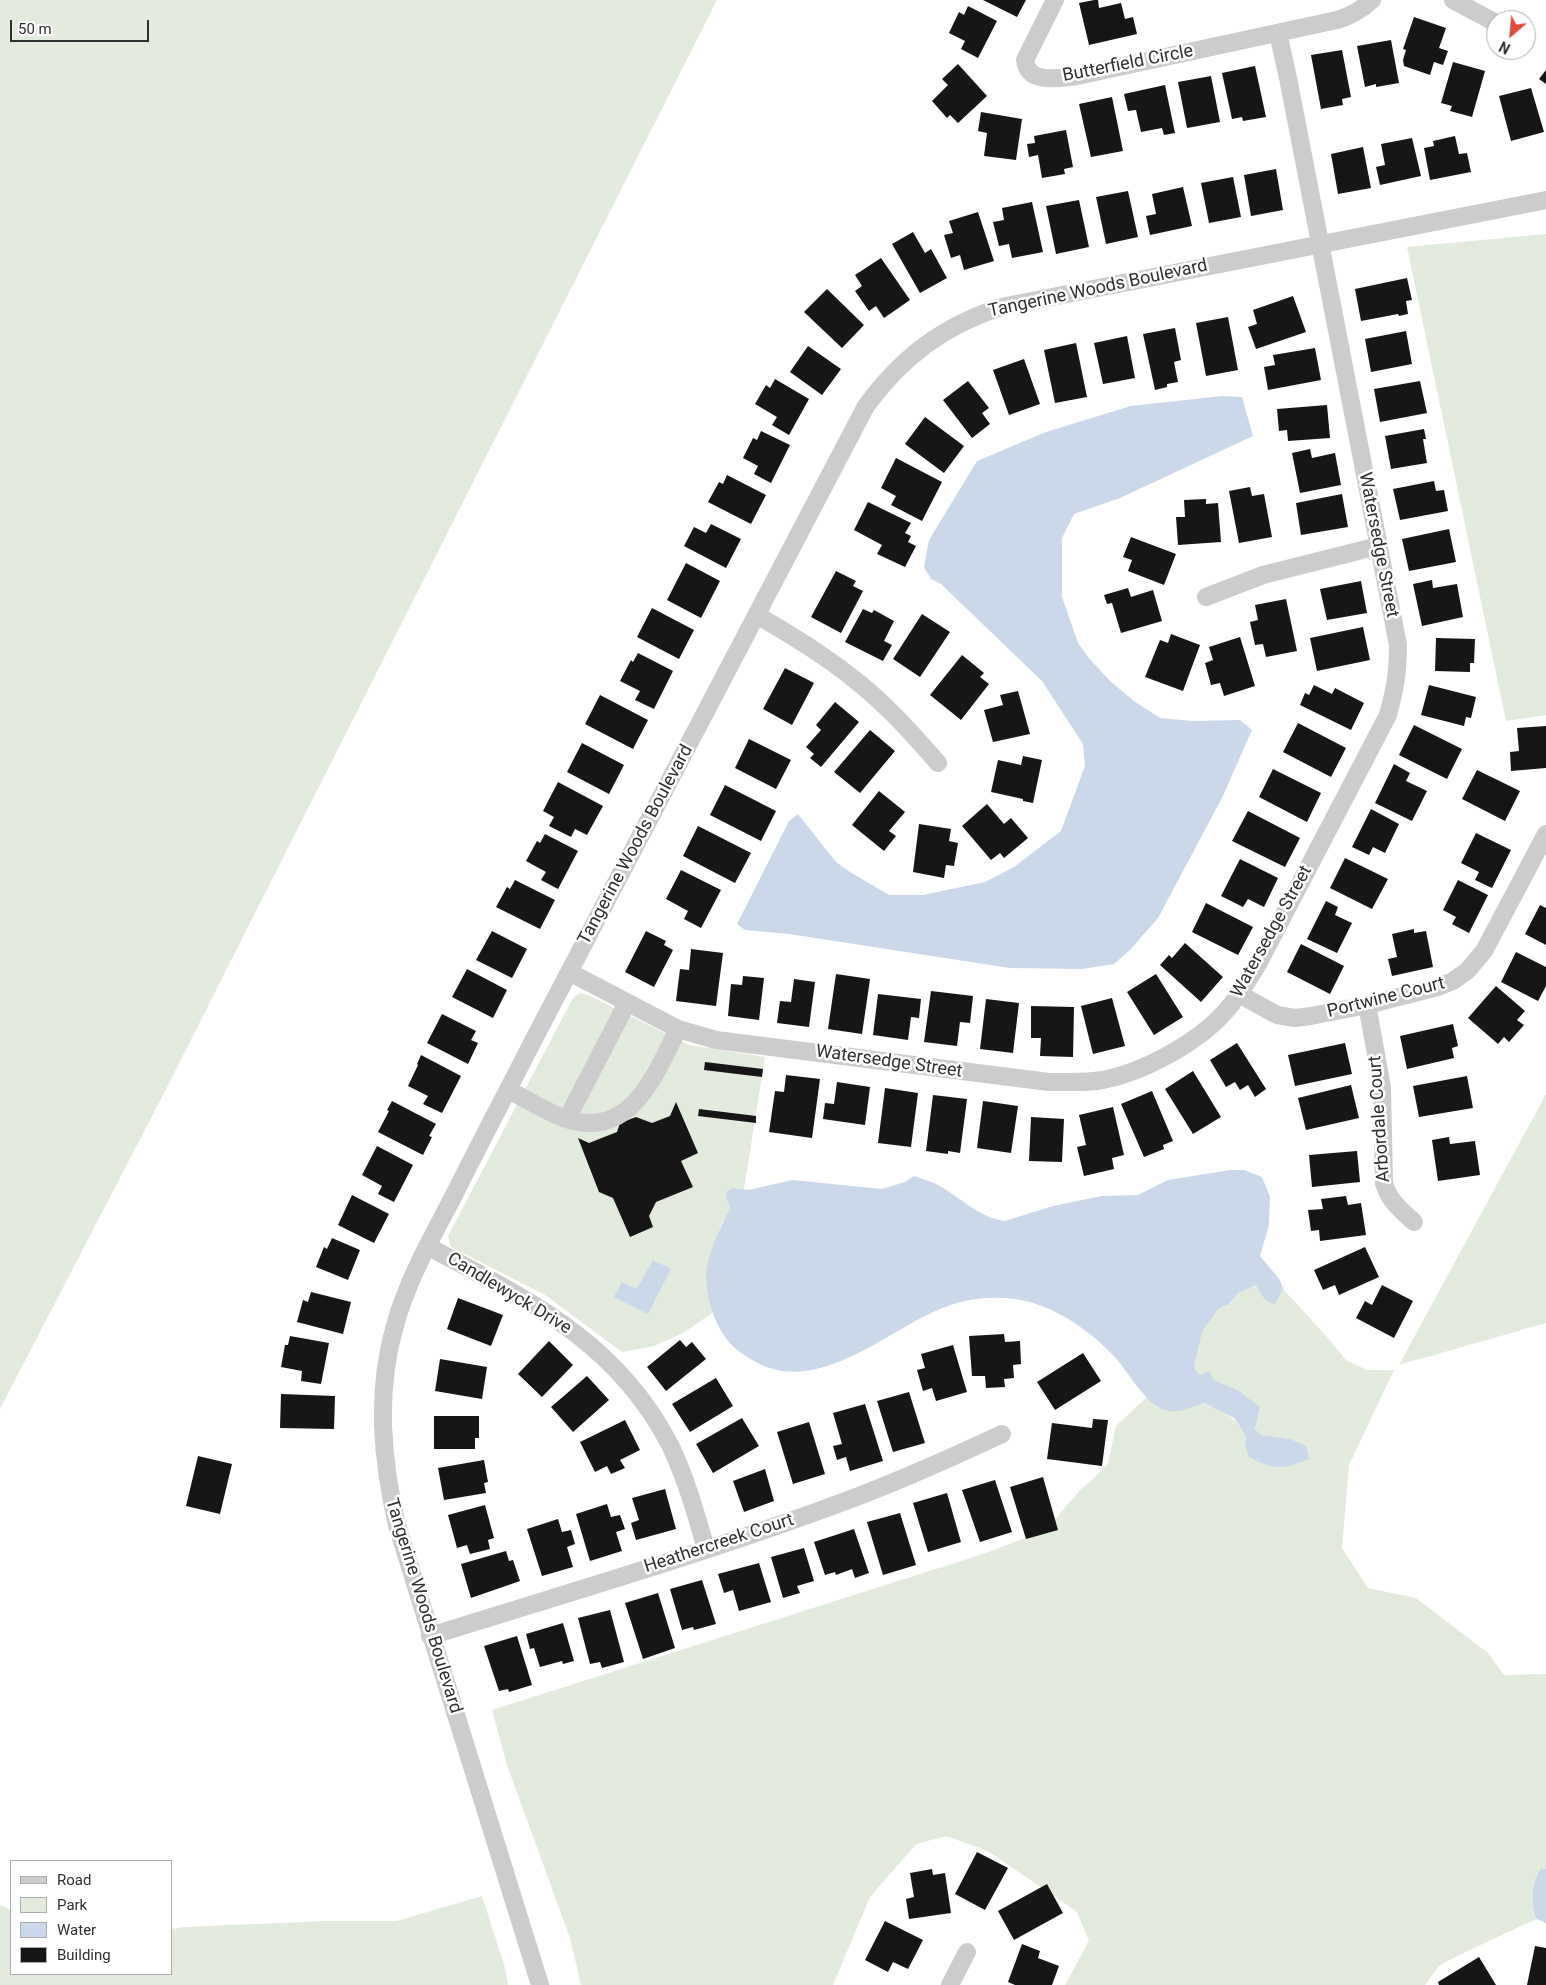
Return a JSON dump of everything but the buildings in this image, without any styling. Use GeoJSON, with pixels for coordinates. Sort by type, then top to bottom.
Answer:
{"type":"FeatureCollection","features":[{"type":"Feature","properties":{"kind":"street","name":"Butterfield Circle"},"geometry":{"type":"LineString","coordinates":[[1055,0],[1025,60],[1026,68],[1032,74],[1042,78],[1077,76],[1349,17],[1372,0]]}},
{"type":"Feature","properties":{"kind":"street"},"geometry":{"type":"LineString","coordinates":[[1453,0],[1486,18]]}},
{"type":"Feature","properties":{"kind":"street"},"geometry":{"type":"LineString","coordinates":[[1278,33],[1320,243]]}},
{"type":"Feature","properties":{"kind":"street","name":"Tangerine Woods Boulevard"},"geometry":{"type":"LineString","coordinates":[[540,1985],[396,1526],[389,1494],[382,1440],[385,1375],[394,1329],[405,1295],[427,1246],[866,406],[896,369],[936,336],[968,319],[1001,307],[1546,200]]}},
{"type":"Feature","properties":{"kind":"street","name":"Watersedge Street"},"geometry":{"type":"LineString","coordinates":[[569,972],[678,1029],[716,1040],[1019,1080],[1077,1082],[1103,1080],[1131,1072],[1161,1058],[1208,1028],[1225,1012],[1258,964],[1388,715],[1396,687],[1398,645],[1320,243]]}},
{"type":"Feature","properties":{"kind":"street"},"geometry":{"type":"LineString","coordinates":[[1206,597],[1263,575],[1378,546]]}},
{"type":"Feature","properties":{"kind":"street"},"geometry":{"type":"LineString","coordinates":[[757,615],[800,640],[852,677],[909,730],[938,762]]}},
{"type":"Feature","properties":{"kind":"street","name":"Portwine Court"},"geometry":{"type":"LineString","coordinates":[[1239,994],[1277,1015],[1295,1018],[1367,1005],[1438,987],[1453,981],[1468,970],[1484,951],[1546,834]]}},
{"type":"Feature","properties":{"kind":"street"},"geometry":{"type":"LineString","coordinates":[[567,1119],[627,1003]]}},
{"type":"Feature","properties":{"kind":"street","name":"Arbordale Court"},"geometry":{"type":"LineString","coordinates":[[1367,1005],[1382,1087],[1384,1183],[1386,1193],[1414,1222]]}},
{"type":"Feature","properties":{"kind":"street"},"geometry":{"type":"LineString","coordinates":[[508,1090],[567,1119],[586,1123],[600,1123],[630,1108],[646,1091],[678,1029]]}},
{"type":"Feature","properties":{"kind":"street","name":"Candlewyck Drive"},"geometry":{"type":"LineString","coordinates":[[427,1246],[551,1314],[577,1333],[609,1362],[643,1400],[670,1446],[689,1492],[706,1549]]}},
{"type":"Feature","properties":{"kind":"street","name":"Heathercreek Court"},"geometry":{"type":"LineString","coordinates":[[430,1636],[759,1532],[861,1495],[1002,1434]]}},
{"type":"Feature","properties":{"kind":"street"},"geometry":{"type":"LineString","coordinates":[[950,1985],[967,1952]]}},
{"type":"Feature","properties":{"kind":"green space"},"geometry":{"type":"Polygon","coordinates":[[[0,0],[717,0],[164,1093],[0,1409],[0,0]]]}},
{"type":"Feature","properties":{"kind":"green space"},"geometry":{"type":"Polygon","coordinates":[[[1546,234],[1546,715],[1506,721],[1407,247],[1546,234]]]}},
{"type":"Feature","properties":{"kind":"green space"},"geometry":{"type":"Polygon","coordinates":[[[580,993],[586,994],[689,1045],[765,1057],[744,1189],[733,1188],[726,1197],[730,1208],[721,1225],[707,1269],[712,1313],[685,1332],[654,1346],[622,1352],[545,1295],[451,1247],[448,1236],[573,998],[580,993]]]}},
{"type":"Feature","properties":{"kind":"green space"},"geometry":{"type":"Polygon","coordinates":[[[1546,1094],[1546,1323],[1399,1365],[1546,1094]]]}},
{"type":"Feature","properties":{"kind":"green space"},"geometry":{"type":"Polygon","coordinates":[[[1256,1285],[1275,1303],[1283,1289],[1346,1360],[1367,1370],[1394,1370],[1349,1465],[1342,1548],[1368,1588],[1416,1598],[1488,1653],[1504,1675],[1546,1674],[1546,1869],[1541,1868],[1533,1887],[1532,1899],[1536,1919],[1439,1966],[1425,1985],[1065,1985],[1089,1941],[1077,1912],[988,1851],[946,1836],[916,1844],[870,1897],[833,1985],[581,1985],[570,1938],[507,1765],[492,1710],[983,1554],[1046,1530],[1081,1489],[1108,1463],[1116,1426],[1147,1397],[1152,1402],[1177,1411],[1205,1403],[1229,1416],[1237,1424],[1246,1436],[1245,1445],[1290,1439],[1261,1435],[1255,1430],[1260,1407],[1225,1386],[1196,1373],[1193,1366],[1202,1332],[1218,1309],[1229,1304],[1238,1293],[1256,1285]]]}},
{"type":"Feature","properties":{"kind":"green space"},"geometry":{"type":"Polygon","coordinates":[[[482,1896],[505,1968],[508,1985],[0,1985],[0,1905],[10,1910],[10,1975],[172,1975],[172,1929],[183,1927],[328,1921],[397,1921],[482,1896]]]}},
{"type":"Feature","properties":{"kind":"water"},"geometry":{"type":"Polygon","coordinates":[[[1222,396],[1242,397],[1253,436],[1120,498],[1074,514],[1062,538],[1062,597],[1078,643],[1110,681],[1134,701],[1160,718],[1192,721],[1240,720],[1252,730],[1223,796],[1158,918],[1130,950],[1114,964],[1082,969],[1010,968],[789,934],[745,930],[737,924],[789,821],[798,814],[836,862],[889,895],[923,895],[985,882],[1014,867],[1061,831],[1085,766],[1083,744],[1042,681],[941,584],[931,579],[924,567],[929,540],[977,461],[1046,432],[1131,406],[1222,396]]]}},
{"type":"Feature","properties":{"kind":"water"},"geometry":{"type":"Polygon","coordinates":[[[1230,1170],[1244,1170],[1262,1177],[1270,1197],[1269,1225],[1260,1256],[1280,1280],[1283,1289],[1275,1304],[1265,1299],[1256,1285],[1238,1293],[1229,1304],[1218,1309],[1202,1332],[1194,1366],[1197,1373],[1202,1375],[1209,1371],[1214,1380],[1237,1390],[1260,1407],[1255,1429],[1261,1435],[1290,1439],[1306,1446],[1309,1459],[1285,1467],[1272,1466],[1249,1457],[1245,1445],[1246,1436],[1234,1418],[1205,1403],[1178,1411],[1169,1411],[1153,1403],[1138,1388],[1114,1356],[1094,1337],[1059,1314],[1034,1303],[1011,1298],[990,1298],[959,1302],[919,1319],[850,1357],[827,1366],[803,1371],[779,1370],[756,1362],[743,1354],[725,1336],[717,1323],[710,1304],[706,1281],[707,1268],[716,1238],[730,1208],[726,1197],[727,1191],[733,1188],[749,1190],[792,1180],[882,1189],[905,1182],[914,1176],[945,1189],[986,1216],[1005,1221],[1053,1206],[1102,1196],[1138,1195],[1168,1180],[1230,1170]]]}},
{"type":"Feature","properties":{"kind":"water"},"geometry":{"type":"Polygon","coordinates":[[[653,1260],[671,1269],[648,1314],[614,1297],[622,1282],[637,1289],[653,1260]]]}},
{"type":"Feature","properties":{"kind":"water"},"geometry":{"type":"Polygon","coordinates":[[[1541,1868],[1546,1869],[1546,1923],[1536,1919],[1532,1899],[1533,1887],[1541,1868]]]}}]}
